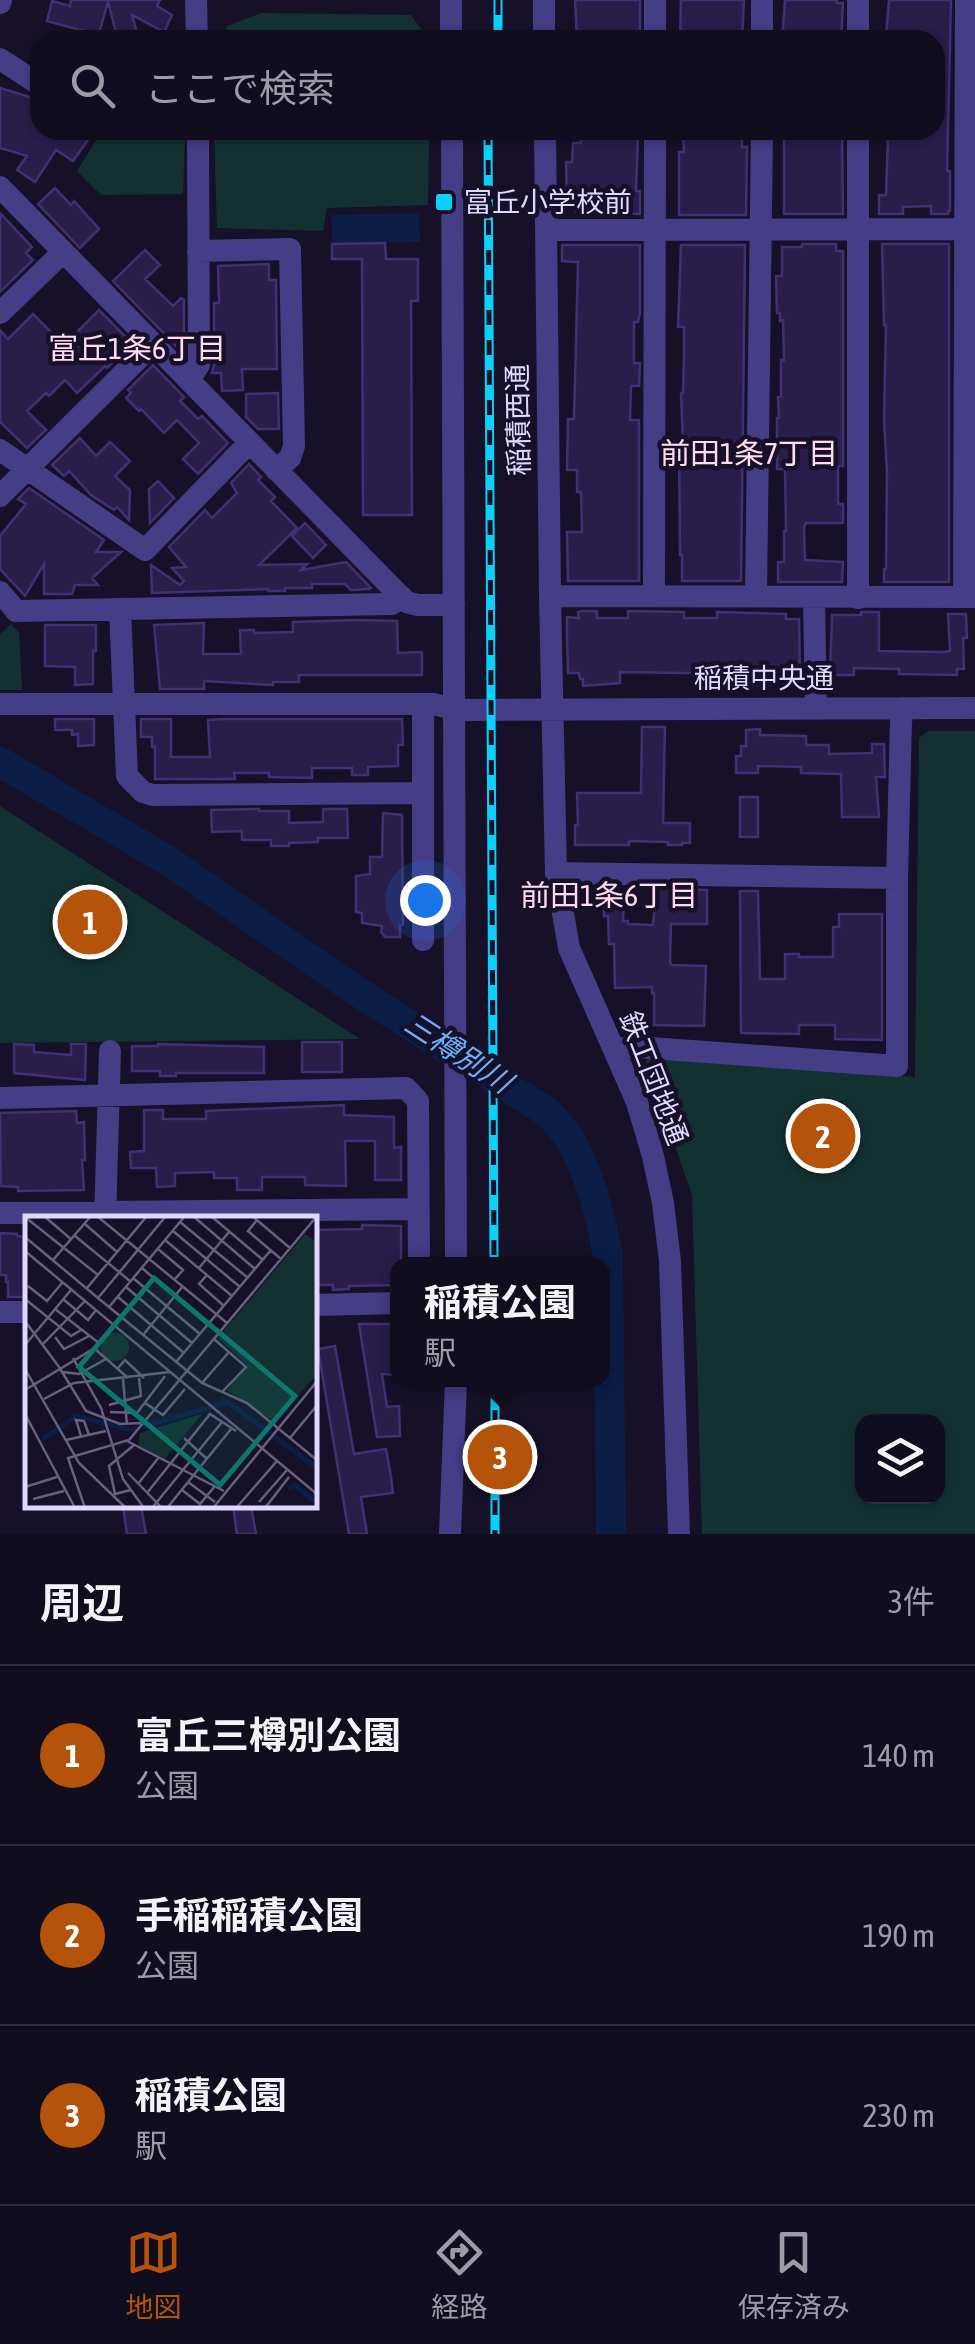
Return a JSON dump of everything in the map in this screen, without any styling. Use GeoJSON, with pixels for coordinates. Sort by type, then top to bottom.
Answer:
{"type":"FeatureCollection","features":[{"type":"Feature","properties":{"kind":"street"},"geometry":{"type":"LineString","coordinates":[[196,0],[197,30]]}},
{"type":"Feature","properties":{"kind":"street"},"geometry":{"type":"LineString","coordinates":[[451,0],[451,30]]}},
{"type":"Feature","properties":{"kind":"street"},"geometry":{"type":"LineString","coordinates":[[544,0],[544,30]]}},
{"type":"Feature","properties":{"kind":"street"},"geometry":{"type":"LineString","coordinates":[[655,0],[655,30]]}},
{"type":"Feature","properties":{"kind":"street"},"geometry":{"type":"LineString","coordinates":[[762,0],[762,30]]}},
{"type":"Feature","properties":{"kind":"street"},"geometry":{"type":"LineString","coordinates":[[858,0],[858,30]]}},
{"type":"Feature","properties":{"kind":"street"},"geometry":{"type":"LineString","coordinates":[[550,596],[970,597],[966,0]]}},
{"type":"Feature","properties":{"kind":"street"},"geometry":{"type":"LineString","coordinates":[[0,59],[30,78]]}},
{"type":"Feature","properties":{"kind":"street"},"geometry":{"type":"LineString","coordinates":[[188,380],[199,365],[198,140]]}},
{"type":"Feature","properties":{"kind":"street"},"geometry":{"type":"LineString","coordinates":[[452,140],[456,1257]]}},
{"type":"Feature","properties":{"kind":"street","name":"稲積西通"},"geometry":{"type":"LineString","coordinates":[[545,140],[554,709]]}},
{"type":"Feature","properties":{"kind":"street"},"geometry":{"type":"LineString","coordinates":[[654,595],[655,140]]}},
{"type":"Feature","properties":{"kind":"street"},"geometry":{"type":"LineString","coordinates":[[756,596],[762,140]]}},
{"type":"Feature","properties":{"kind":"street"},"geometry":{"type":"LineString","coordinates":[[858,140],[858,598]]}},
{"type":"Feature","properties":{"kind":"street"},"geometry":{"type":"LineString","coordinates":[[0,187],[406,602],[454,606]]}},
{"type":"Feature","properties":{"kind":"street"},"geometry":{"type":"LineString","coordinates":[[546,230],[970,229]]}},
{"type":"Feature","properties":{"kind":"street"},"geometry":{"type":"LineString","coordinates":[[198,251],[290,248],[294,446],[290,458],[276,470]]}},
{"type":"Feature","properties":{"kind":"street"},"geometry":{"type":"LineString","coordinates":[[0,314],[63,252]]}},
{"type":"Feature","properties":{"kind":"street"},"geometry":{"type":"LineString","coordinates":[[0,496],[153,344]]}},
{"type":"Feature","properties":{"kind":"street"},"geometry":{"type":"LineString","coordinates":[[0,450],[146,550],[249,443]]}},
{"type":"Feature","properties":{"kind":"street"},"geometry":{"type":"LineString","coordinates":[[0,592],[16,610],[392,604],[402,597]]}},
{"type":"Feature","properties":{"kind":"street"},"geometry":{"type":"LineString","coordinates":[[814,597],[816,708]]}},
{"type":"Feature","properties":{"kind":"street"},"geometry":{"type":"LineString","coordinates":[[120,609],[127,776],[143,792],[423,793]]}},
{"type":"Feature","properties":{"kind":"street","name":"稲積中央通"},"geometry":{"type":"LineString","coordinates":[[0,704],[423,704],[455,710],[975,708]]}},
{"type":"Feature","properties":{"kind":"street"},"geometry":{"type":"LineString","coordinates":[[423,704],[423,940]]}},
{"type":"Feature","properties":{"kind":"street"},"geometry":{"type":"LineString","coordinates":[[614,1049],[637,1047],[897,1066],[904,708]]}},
{"type":"Feature","properties":{"kind":"street","name":"鉄工団地通"},"geometry":{"type":"LineString","coordinates":[[554,709],[556,873],[569,948],[637,1102],[664,1203],[670,1261],[678,1534]]}},
{"type":"Feature","properties":{"kind":"street"},"geometry":{"type":"LineString","coordinates":[[556,873],[898,878]]}},
{"type":"Feature","properties":{"kind":"street"},"geometry":{"type":"LineString","coordinates":[[105,1216],[110,1051]]}},
{"type":"Feature","properties":{"kind":"street"},"geometry":{"type":"LineString","coordinates":[[0,1098],[406,1088],[418,1100],[418,1257]]}},
{"type":"Feature","properties":{"kind":"street"},"geometry":{"type":"LineString","coordinates":[[0,1214],[105,1216],[418,1208]]}},
{"type":"Feature","properties":{"kind":"street"},"geometry":{"type":"LineString","coordinates":[[318,1305],[390,1303]]}},
{"type":"Feature","properties":{"kind":"street"},"geometry":{"type":"LineString","coordinates":[[450,1534],[454,1387]]}},
{"type":"Feature","properties":{"kind":"green space"},"geometry":{"type":"Polygon","coordinates":[[[261,13],[411,15],[422,30],[226,30],[227,26],[261,13]]]}},
{"type":"Feature","properties":{"kind":"green space"},"geometry":{"type":"Polygon","coordinates":[[[96,140],[185,141],[183,194],[101,195],[77,171],[96,140]]]}},
{"type":"Feature","properties":{"kind":"green space"},"geometry":{"type":"Polygon","coordinates":[[[214,140],[429,140],[428,205],[327,208],[323,231],[217,228],[214,140]]]}},
{"type":"Feature","properties":{"kind":"green space"},"geometry":{"type":"Polygon","coordinates":[[[11,624],[19,633],[22,690],[0,690],[0,634],[11,624]]]}},
{"type":"Feature","properties":{"kind":"green space"},"geometry":{"type":"Polygon","coordinates":[[[928,731],[975,731],[975,1534],[702,1534],[692,1195],[646,1062],[649,1057],[915,1077],[919,738],[928,731]]]}},
{"type":"Feature","properties":{"kind":"green space"},"geometry":{"type":"Polygon","coordinates":[[[0,806],[360,1039],[0,1043],[0,806]]]}},
{"type":"Feature","properties":{"kind":"water"},"geometry":{"type":"Polygon","coordinates":[[[419,213],[420,242],[332,244],[331,215],[419,213]]]}},
{"type":"Feature","properties":{"kind":"building"},"geometry":{"type":"Polygon","coordinates":[[[71,0],[160,0],[157,6],[172,15],[165,30],[132,15],[136,30],[115,30],[108,2],[100,30],[80,30],[47,21],[52,1],[70,6],[71,0]]]}},
{"type":"Feature","properties":{"kind":"building"},"geometry":{"type":"Polygon","coordinates":[[[575,0],[640,0],[640,30],[576,30],[575,0]]]}},
{"type":"Feature","properties":{"kind":"building"},"geometry":{"type":"Polygon","coordinates":[[[681,0],[744,0],[742,30],[680,30],[681,0]]]}},
{"type":"Feature","properties":{"kind":"building"},"geometry":{"type":"Polygon","coordinates":[[[785,0],[843,3],[842,30],[783,30],[785,0]]]}},
{"type":"Feature","properties":{"kind":"building"},"geometry":{"type":"Polygon","coordinates":[[[889,0],[951,0],[948,214],[931,214],[931,206],[903,207],[903,214],[879,214],[879,195],[886,195],[888,140],[945,140],[945,30],[886,30],[889,0]]]}},
{"type":"Feature","properties":{"kind":"building"},"geometry":{"type":"Polygon","coordinates":[[[0,88],[30,97],[30,140],[88,140],[73,161],[56,150],[35,182],[17,170],[27,156],[0,148],[0,88]]]}},
{"type":"Feature","properties":{"kind":"building"},"geometry":{"type":"Polygon","coordinates":[[[638,140],[636,191],[640,191],[640,214],[576,212],[576,205],[567,205],[566,162],[572,162],[573,143],[638,140]]]}},
{"type":"Feature","properties":{"kind":"building"},"geometry":{"type":"Polygon","coordinates":[[[683,140],[742,140],[742,147],[747,147],[746,215],[679,215],[679,152],[684,152],[683,140]]]}},
{"type":"Feature","properties":{"kind":"building"},"geometry":{"type":"Polygon","coordinates":[[[784,140],[842,140],[843,214],[784,214],[784,140]]]}},
{"type":"Feature","properties":{"kind":"building"},"geometry":{"type":"Polygon","coordinates":[[[55,188],[71,205],[74,201],[99,229],[80,248],[38,204],[55,188]]]}},
{"type":"Feature","properties":{"kind":"building"},"geometry":{"type":"Polygon","coordinates":[[[0,213],[32,247],[26,253],[33,260],[0,292],[0,213]]]}},
{"type":"Feature","properties":{"kind":"building"},"geometry":{"type":"Polygon","coordinates":[[[385,243],[386,259],[418,259],[418,301],[411,301],[412,515],[363,515],[362,259],[332,259],[332,244],[385,243]]]}},
{"type":"Feature","properties":{"kind":"building"},"geometry":{"type":"Polygon","coordinates":[[[836,244],[836,251],[843,251],[843,466],[838,466],[838,504],[843,504],[843,523],[806,523],[804,527],[805,560],[843,562],[842,582],[778,582],[778,562],[784,562],[786,531],[785,469],[777,469],[778,397],[784,360],[776,276],[782,276],[782,247],[836,244]]]}},
{"type":"Feature","properties":{"kind":"building"},"geometry":{"type":"Polygon","coordinates":[[[882,244],[949,244],[949,582],[884,582],[887,472],[882,244]]]}},
{"type":"Feature","properties":{"kind":"building"},"geometry":{"type":"Polygon","coordinates":[[[562,245],[640,245],[640,313],[638,322],[634,322],[634,363],[640,363],[639,386],[631,386],[630,420],[639,420],[639,581],[568,581],[567,532],[582,532],[577,470],[567,470],[568,419],[574,419],[578,262],[562,261],[562,245]]]}},
{"type":"Feature","properties":{"kind":"building"},"geometry":{"type":"Polygon","coordinates":[[[681,245],[745,245],[741,581],[682,581],[679,444],[683,444],[684,327],[678,327],[681,245]]]}},
{"type":"Feature","properties":{"kind":"building"},"geometry":{"type":"Polygon","coordinates":[[[145,250],[160,265],[145,279],[173,306],[181,298],[184,300],[184,347],[178,348],[113,281],[145,250]]]}},
{"type":"Feature","properties":{"kind":"building"},"geometry":{"type":"Polygon","coordinates":[[[269,264],[269,280],[276,280],[277,369],[242,369],[243,390],[222,391],[221,373],[212,373],[214,303],[219,303],[218,266],[269,264]]]}},
{"type":"Feature","properties":{"kind":"building"},"geometry":{"type":"Polygon","coordinates":[[[99,310],[130,341],[124,352],[77,393],[65,380],[27,411],[46,430],[27,448],[0,422],[0,330],[8,339],[33,314],[64,345],[99,310]]]}},
{"type":"Feature","properties":{"kind":"building"},"geometry":{"type":"Polygon","coordinates":[[[153,365],[184,397],[180,401],[198,419],[202,416],[228,443],[198,474],[183,459],[199,443],[177,420],[164,433],[126,398],[131,393],[128,390],[153,365]]]}},
{"type":"Feature","properties":{"kind":"building"},"geometry":{"type":"Polygon","coordinates":[[[278,393],[279,429],[258,429],[246,417],[246,394],[278,393]]]}},
{"type":"Feature","properties":{"kind":"building"},"geometry":{"type":"Polygon","coordinates":[[[80,438],[96,456],[110,442],[130,461],[115,476],[130,490],[129,520],[117,507],[114,510],[91,495],[69,471],[64,476],[52,465],[80,438]]]}},
{"type":"Feature","properties":{"kind":"building"},"geometry":{"type":"Polygon","coordinates":[[[249,464],[275,497],[271,501],[297,528],[259,565],[307,564],[301,570],[346,562],[371,588],[351,590],[345,584],[312,584],[312,588],[285,591],[152,593],[151,565],[180,585],[184,581],[172,568],[186,567],[169,547],[205,510],[212,518],[237,493],[231,483],[249,464]]]}},
{"type":"Feature","properties":{"kind":"building"},"geometry":{"type":"Polygon","coordinates":[[[158,481],[174,498],[150,523],[149,489],[158,481]]]}},
{"type":"Feature","properties":{"kind":"building"},"geometry":{"type":"Polygon","coordinates":[[[29,488],[104,540],[96,552],[121,552],[92,578],[98,585],[75,585],[72,594],[44,594],[44,564],[25,596],[0,569],[0,536],[26,504],[18,499],[29,488]]]}},
{"type":"Feature","properties":{"kind":"building"},"geometry":{"type":"Polygon","coordinates":[[[305,523],[326,545],[313,558],[292,536],[305,523]]]}},
{"type":"Feature","properties":{"kind":"building"},"geometry":{"type":"Polygon","coordinates":[[[597,611],[597,618],[628,618],[628,611],[684,612],[684,618],[717,618],[717,612],[786,614],[786,619],[799,619],[798,684],[753,686],[753,675],[745,674],[620,672],[620,683],[583,686],[579,673],[568,673],[567,639],[567,617],[579,618],[578,612],[597,611]]]}},
{"type":"Feature","properties":{"kind":"building"},"geometry":{"type":"Polygon","coordinates":[[[879,612],[879,651],[950,651],[948,614],[966,614],[964,669],[957,669],[957,675],[854,668],[854,675],[830,675],[832,615],[879,612]]]}},
{"type":"Feature","properties":{"kind":"building"},"geometry":{"type":"Polygon","coordinates":[[[397,621],[398,653],[422,652],[422,675],[299,675],[299,682],[273,685],[204,681],[204,689],[160,689],[154,625],[204,623],[203,654],[241,654],[240,630],[293,632],[293,622],[397,621]]]}},
{"type":"Feature","properties":{"kind":"building"},"geometry":{"type":"Polygon","coordinates":[[[45,625],[96,625],[93,684],[75,685],[75,667],[45,666],[45,625]]]}},
{"type":"Feature","properties":{"kind":"building"},"geometry":{"type":"Polygon","coordinates":[[[55,719],[94,719],[94,745],[78,746],[78,734],[55,730],[55,719]]]}},
{"type":"Feature","properties":{"kind":"building"},"geometry":{"type":"Polygon","coordinates":[[[141,719],[171,719],[171,757],[210,757],[208,720],[225,719],[402,719],[403,745],[398,745],[398,766],[368,767],[368,775],[352,775],[352,768],[312,768],[312,778],[234,773],[235,779],[155,779],[155,747],[152,737],[141,737],[141,719]]]}},
{"type":"Feature","properties":{"kind":"building"},"geometry":{"type":"Polygon","coordinates":[[[642,727],[665,727],[663,823],[690,823],[690,843],[629,841],[629,845],[575,845],[577,793],[641,793],[642,727]]]}},
{"type":"Feature","properties":{"kind":"building"},"geometry":{"type":"Polygon","coordinates":[[[760,729],[760,735],[806,736],[806,745],[829,745],[829,754],[872,753],[872,744],[884,744],[885,777],[876,777],[879,817],[842,817],[841,774],[801,773],[801,767],[758,766],[758,773],[736,773],[736,756],[741,756],[741,746],[746,746],[746,730],[760,729]]]}},
{"type":"Feature","properties":{"kind":"building"},"geometry":{"type":"Polygon","coordinates":[[[740,797],[758,797],[758,837],[740,837],[740,797]]]}},
{"type":"Feature","properties":{"kind":"building"},"geometry":{"type":"Polygon","coordinates":[[[323,809],[347,809],[348,838],[318,838],[318,842],[271,846],[271,840],[242,840],[242,831],[212,832],[211,810],[289,811],[289,823],[323,822],[323,809]]]}},
{"type":"Feature","properties":{"kind":"building"},"geometry":{"type":"Polygon","coordinates":[[[383,813],[402,815],[400,937],[385,937],[382,926],[362,923],[362,913],[356,912],[356,876],[370,874],[370,857],[382,857],[383,813]]]}},
{"type":"Feature","properties":{"kind":"building"},"geometry":{"type":"Polygon","coordinates":[[[656,889],[707,890],[707,924],[671,924],[670,962],[706,966],[704,1026],[654,1025],[652,987],[615,988],[614,944],[609,944],[604,891],[624,891],[623,921],[653,925],[656,889]]]}},
{"type":"Feature","properties":{"kind":"building"},"geometry":{"type":"Polygon","coordinates":[[[740,891],[758,891],[760,979],[785,979],[785,954],[833,957],[833,927],[839,927],[839,914],[882,914],[882,1040],[835,1039],[835,1025],[799,1025],[799,1034],[741,1033],[740,891]]]}},
{"type":"Feature","properties":{"kind":"building"},"geometry":{"type":"Polygon","coordinates":[[[302,1042],[342,1042],[342,1072],[302,1072],[302,1042]]]}},
{"type":"Feature","properties":{"kind":"building"},"geometry":{"type":"Polygon","coordinates":[[[14,1044],[34,1045],[34,1052],[71,1055],[71,1044],[86,1044],[85,1080],[14,1073],[14,1044]]]}},
{"type":"Feature","properties":{"kind":"building"},"geometry":{"type":"Polygon","coordinates":[[[132,1046],[264,1047],[264,1073],[160,1076],[160,1071],[132,1071],[132,1046]]]}},
{"type":"Feature","properties":{"kind":"building"},"geometry":{"type":"Polygon","coordinates":[[[344,1105],[344,1115],[394,1117],[394,1148],[401,1147],[401,1180],[375,1180],[375,1141],[345,1141],[346,1186],[305,1185],[305,1177],[262,1177],[262,1190],[237,1190],[237,1178],[214,1178],[214,1172],[175,1173],[175,1186],[157,1187],[156,1168],[131,1168],[130,1152],[144,1151],[144,1110],[163,1110],[163,1119],[206,1119],[206,1111],[344,1105]]]}},
{"type":"Feature","properties":{"kind":"building"},"geometry":{"type":"Polygon","coordinates":[[[76,1111],[77,1123],[84,1122],[84,1190],[18,1191],[18,1187],[1,1186],[0,1113],[76,1111]]]}},
{"type":"Feature","properties":{"kind":"building"},"geometry":{"type":"Polygon","coordinates":[[[362,1225],[401,1226],[401,1257],[390,1257],[390,1285],[333,1290],[333,1285],[318,1285],[318,1230],[362,1229],[362,1225]]]}},
{"type":"Feature","properties":{"kind":"building"},"geometry":{"type":"Polygon","coordinates":[[[0,1233],[25,1237],[25,1297],[8,1297],[6,1275],[0,1275],[0,1233]]]}},
{"type":"Feature","properties":{"kind":"building"},"geometry":{"type":"Polygon","coordinates":[[[359,1324],[390,1324],[390,1374],[382,1374],[387,1407],[399,1406],[400,1436],[377,1437],[359,1324]]]}},
{"type":"Feature","properties":{"kind":"building"},"geometry":{"type":"Polygon","coordinates":[[[335,1346],[354,1454],[386,1449],[391,1477],[393,1493],[361,1497],[367,1534],[349,1534],[318,1349],[335,1346]]]}},
{"type":"Feature","properties":{"kind":"building"},"geometry":{"type":"Polygon","coordinates":[[[123,1509],[142,1509],[146,1534],[127,1534],[123,1509]]]}},
{"type":"Feature","properties":{"kind":"building"},"geometry":{"type":"Polygon","coordinates":[[[233,1509],[252,1509],[256,1534],[237,1534],[233,1509]]]}},
{"type":"Feature","properties":{"kind":"waterway","name":"三樽別川"},"geometry":{"type":"LineString","coordinates":[[0,762],[167,860],[358,992],[547,1112],[579,1156],[590,1183],[608,1257]]}},
{"type":"Feature","properties":{"kind":"waterway","name":"三樽別川"},"geometry":{"type":"LineString","coordinates":[[609,1387],[611,1534]]}},
{"type":"Feature","properties":{"kind":"railway"},"geometry":{"type":"LineString","coordinates":[[498,0],[498,30]]}},
{"type":"Feature","properties":{"kind":"railway"},"geometry":{"type":"LineString","coordinates":[[488,140],[494,1257]]}},
{"type":"Feature","properties":{"kind":"railway"},"geometry":{"type":"LineString","coordinates":[[495,1387],[495,1534]]}},
{"type":"Feature","properties":{"kind":"place","name":"富丘小学校前"},"geometry":{"type":"Point","coordinates":[444,202]}},
{"type":"Feature","properties":{"kind":"place","name":"富丘三樽別公園"},"geometry":{"type":"Point","coordinates":[90,922]}},
{"type":"Feature","properties":{"kind":"place","name":"手稲稲積公園"},"geometry":{"type":"Point","coordinates":[823,1136]}},
{"type":"Feature","properties":{"kind":"place","name":"稲積公園"},"geometry":{"type":"Point","coordinates":[500,1457]}},
{"type":"Feature","properties":{"kind":"district","name":"富丘1条6丁目"},"geometry":{"type":"Point","coordinates":[137,349]}},
{"type":"Feature","properties":{"kind":"district","name":"前田1条7丁目"},"geometry":{"type":"Point","coordinates":[749,454]}},
{"type":"Feature","properties":{"kind":"district","name":"前田1条6丁目"},"geometry":{"type":"Point","coordinates":[609,896]}}]}
